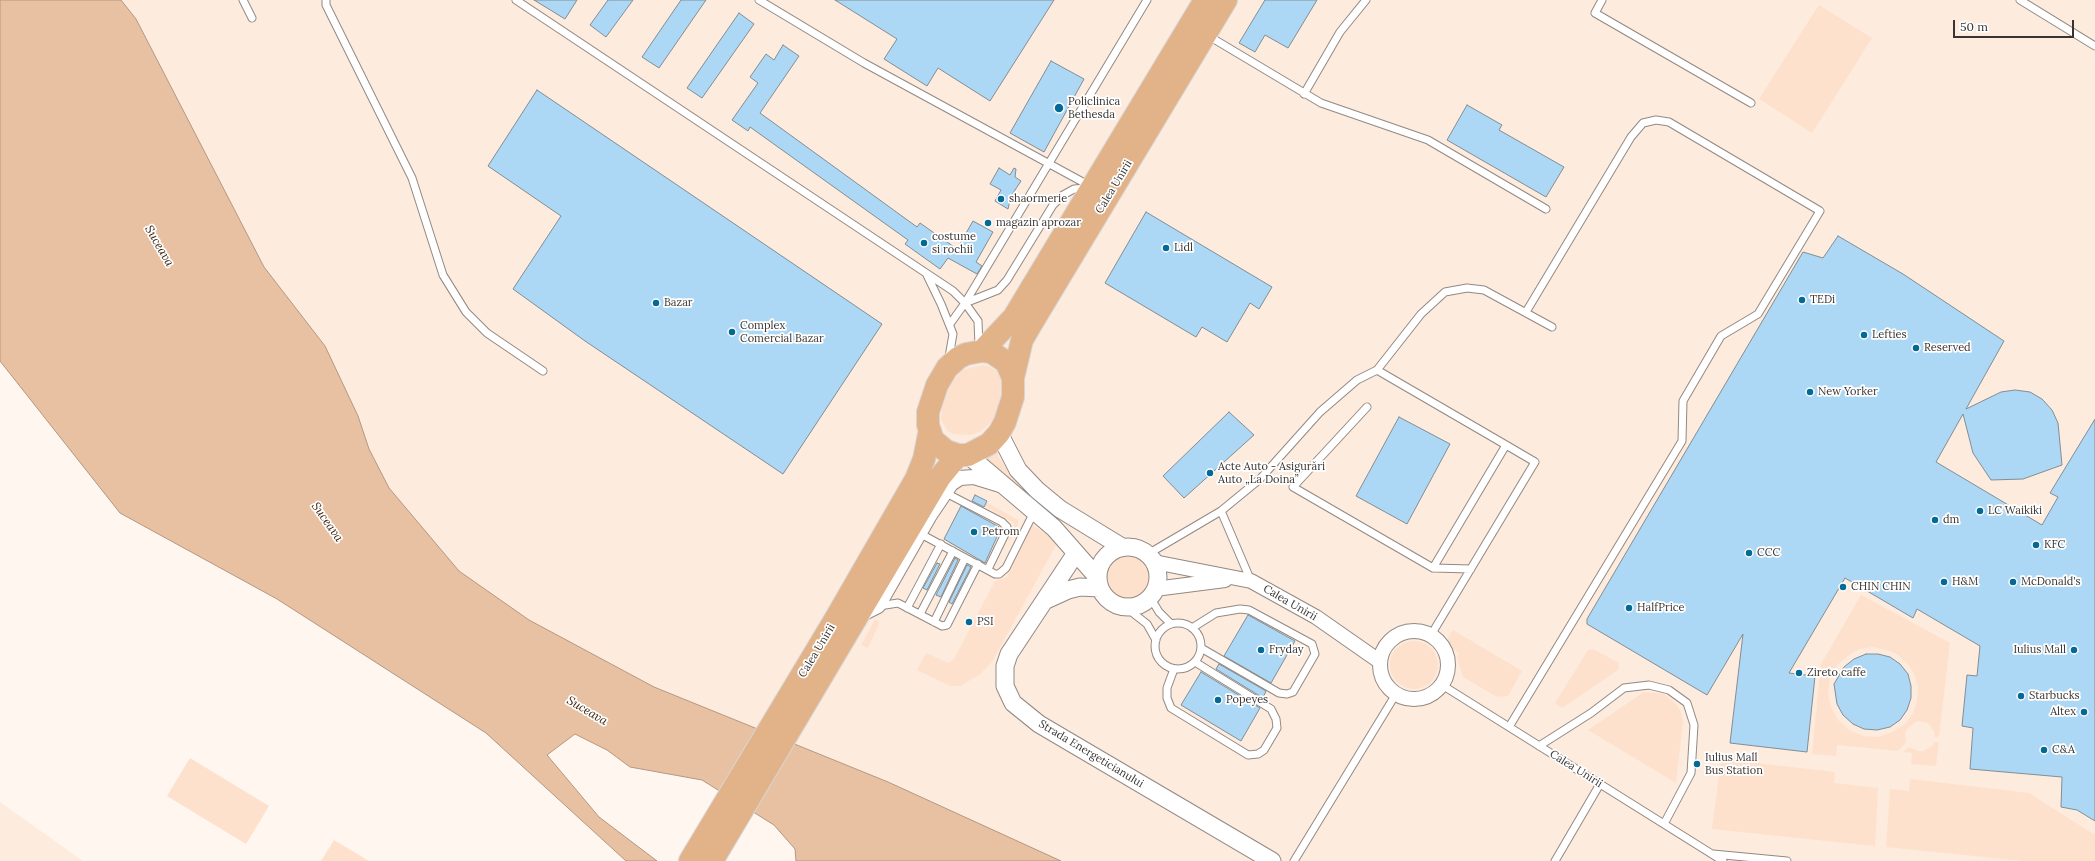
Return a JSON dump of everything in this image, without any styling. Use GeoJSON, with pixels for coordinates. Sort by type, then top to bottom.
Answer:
{"type":"FeatureCollection","features":[{"type":"Feature","properties":{"kind":"main road","name":"Calea Unirii"},"geometry":{"type":"LineString","coordinates":[[980,351],[1014,317],[1205,0]]}},
{"type":"Feature","properties":{"kind":"main road","name":"Calea Unirii"},"geometry":{"type":"LineString","coordinates":[[1013,378],[1022,340],[1226,0]]}},
{"type":"Feature","properties":{"kind":"main road"},"geometry":{"type":"LineString","coordinates":[[980,351],[999,356],[1010,369],[1013,378],[1013,397],[1005,422],[999,433],[989,444],[963,455],[937,445],[929,434],[928,412],[931,399],[947,368],[958,358],[966,354],[980,351]]}},
{"type":"Feature","properties":{"kind":"main road","name":"Calea Unirii"},"geometry":{"type":"LineString","coordinates":[[712,861],[849,620],[916,479],[924,459],[929,434]]}},
{"type":"Feature","properties":{"kind":"main road","name":"Calea Unirii"},"geometry":{"type":"LineString","coordinates":[[690,861],[849,620],[940,477],[963,455]]}},
{"type":"Feature","properties":{"kind":"street"},"geometry":{"type":"LineString","coordinates":[[999,433],[1018,470],[1036,490],[1060,509],[1122,547]]}},
{"type":"Feature","properties":{"kind":"street"},"geometry":{"type":"LineString","coordinates":[[963,455],[1054,528],[1076,553],[1110,600],[1124,606],[1142,603],[1153,593],[1158,580],[1157,570],[1151,558],[1131,547],[1122,547],[1114,550],[1105,558],[1099,569],[1099,583]]}},
{"type":"Feature","properties":{"kind":"street"},"geometry":{"type":"LineString","coordinates":[[849,620],[878,606],[944,492],[951,484],[966,477],[974,477],[1001,485]]}},
{"type":"Feature","properties":{"kind":"street","name":"Strada Energeticianului"},"geometry":{"type":"LineString","coordinates":[[1076,553],[1009,654],[1005,666],[1005,686],[1013,703],[1039,724],[1272,861]]}},
{"type":"Feature","properties":{"kind":"street","name":"Calea Unirii"},"geometry":{"type":"LineString","coordinates":[[1151,558],[1244,580],[1312,614],[1379,661]]}},
{"type":"Feature","properties":{"kind":"street"},"geometry":{"type":"LineString","coordinates":[[1153,593],[1244,580]]}},
{"type":"Feature","properties":{"kind":"street"},"geometry":{"type":"LineString","coordinates":[[1046,600],[1068,590],[1099,583]]}},
{"type":"Feature","properties":{"kind":"street"},"geometry":{"type":"LineString","coordinates":[[1409,630],[1421,631],[1432,635],[1440,643],[1446,653],[1448,664],[1447,675],[1442,685],[1436,691],[1421,698],[1412,699],[1396,694],[1383,680],[1380,671],[1379,661],[1382,650],[1389,640],[1398,634],[1409,630]]}},
{"type":"Feature","properties":{"kind":"lane"},"geometry":{"type":"LineString","coordinates":[[243,0],[252,18]]}},
{"type":"Feature","properties":{"kind":"lane"},"geometry":{"type":"LineString","coordinates":[[326,0],[326,5],[412,178],[443,275],[466,312],[487,333],[543,370]]}},
{"type":"Feature","properties":{"kind":"lane"},"geometry":{"type":"LineString","coordinates":[[516,0],[953,291],[965,303],[978,321],[980,332],[980,351]]}},
{"type":"Feature","properties":{"kind":"lane"},"geometry":{"type":"LineString","coordinates":[[759,0],[770,3],[864,63],[1092,187]]}},
{"type":"Feature","properties":{"kind":"lane"},"geometry":{"type":"LineString","coordinates":[[950,324],[965,303],[1147,0]]}},
{"type":"Feature","properties":{"kind":"lane"},"geometry":{"type":"LineString","coordinates":[[1304,94],[1340,32],[1366,0]]}},
{"type":"Feature","properties":{"kind":"lane"},"geometry":{"type":"LineString","coordinates":[[1602,0],[1595,14],[1751,103]]}},
{"type":"Feature","properties":{"kind":"lane"},"geometry":{"type":"LineString","coordinates":[[2020,0],[2095,46]]}},
{"type":"Feature","properties":{"kind":"lane"},"geometry":{"type":"LineString","coordinates":[[1206,34],[1321,103],[1428,140],[1546,209]]}},
{"type":"Feature","properties":{"kind":"lane"},"geometry":{"type":"LineString","coordinates":[[1509,727],[1682,441],[1683,401],[1721,336],[1758,314],[1820,211],[1669,122],[1656,120],[1643,123],[1631,137],[1526,312]]}},
{"type":"Feature","properties":{"kind":"lane"},"geometry":{"type":"LineString","coordinates":[[965,303],[998,290],[1007,280],[1053,205],[1063,195],[1074,189],[1092,187]]}},
{"type":"Feature","properties":{"kind":"lane"},"geometry":{"type":"LineString","coordinates":[[925,272],[950,324],[953,334],[947,368]]}},
{"type":"Feature","properties":{"kind":"lane"},"geometry":{"type":"LineString","coordinates":[[1151,558],[1221,511],[1260,479],[1320,412],[1357,380],[1377,370],[1421,314],[1445,292],[1467,288],[1484,290],[1552,327]]}},
{"type":"Feature","properties":{"kind":"lane"},"geometry":{"type":"LineString","coordinates":[[1377,370],[1535,462],[1432,635]]}},
{"type":"Feature","properties":{"kind":"lane"},"geometry":{"type":"LineString","coordinates":[[1367,407],[1294,487],[1434,568],[1471,569]]}},
{"type":"Feature","properties":{"kind":"lane"},"geometry":{"type":"LineString","coordinates":[[1434,568],[1506,445]]}},
{"type":"Feature","properties":{"kind":"lane"},"geometry":{"type":"LineString","coordinates":[[944,492],[1002,522],[1007,527],[988,570]]}},
{"type":"Feature","properties":{"kind":"lane"},"geometry":{"type":"LineString","coordinates":[[1221,511],[1244,580]]}},
{"type":"Feature","properties":{"kind":"lane"},"geometry":{"type":"LineString","coordinates":[[920,533],[988,570],[999,574],[1006,568],[1034,512]]}},
{"type":"Feature","properties":{"kind":"lane"},"geometry":{"type":"LineString","coordinates":[[908,608],[941,544]]}},
{"type":"Feature","properties":{"kind":"lane"},"geometry":{"type":"LineString","coordinates":[[920,614],[953,551]]}},
{"type":"Feature","properties":{"kind":"lane"},"geometry":{"type":"LineString","coordinates":[[934,622],[965,558]]}},
{"type":"Feature","properties":{"kind":"lane"},"geometry":{"type":"LineString","coordinates":[[878,606],[898,603],[942,626],[949,622],[978,564]]}},
{"type":"Feature","properties":{"kind":"lane"},"geometry":{"type":"LineString","coordinates":[[1153,593],[1159,612],[1171,624]]}},
{"type":"Feature","properties":{"kind":"lane"},"geometry":{"type":"LineString","coordinates":[[1124,606],[1147,624],[1156,640],[1157,655],[1161,661],[1174,668],[1189,666],[1195,662],[1201,648],[1200,641],[1192,628],[1186,624],[1171,624],[1159,633],[1156,640]]}},
{"type":"Feature","properties":{"kind":"lane"},"geometry":{"type":"LineString","coordinates":[[1192,628],[1216,613],[1240,609],[1249,610],[1312,644],[1315,654],[1293,692],[1287,694],[1279,692],[1201,648]]}},
{"type":"Feature","properties":{"kind":"lane"},"geometry":{"type":"LineString","coordinates":[[1174,668],[1167,688],[1167,698],[1171,708],[1248,755],[1258,754],[1264,750],[1277,728],[1276,719],[1271,709],[1195,662]]}},
{"type":"Feature","properties":{"kind":"lane","name":"Calea Unirii"},"geometry":{"type":"LineString","coordinates":[[1442,685],[1723,861]]}},
{"type":"Feature","properties":{"kind":"lane"},"geometry":{"type":"LineString","coordinates":[[1539,746],[1591,713],[1624,688],[1649,685],[1669,690],[1687,703],[1694,725],[1691,773],[1664,824]]}},
{"type":"Feature","properties":{"kind":"lane"},"geometry":{"type":"LineString","coordinates":[[1294,861],[1396,694]]}},
{"type":"Feature","properties":{"kind":"lane"},"geometry":{"type":"LineString","coordinates":[[1555,861],[1600,784]]}},
{"type":"Feature","properties":{"kind":"lane"},"geometry":{"type":"LineString","coordinates":[[1711,853],[1787,861]]}},
{"type":"Feature","properties":{"kind":"shaded area"},"geometry":{"type":"Polygon","coordinates":[[[121,0],[2095,0],[2095,861],[1061,861],[888,782],[654,687],[529,620],[459,571],[389,488],[369,449],[358,416],[325,346],[264,267],[136,19],[121,0]]]}},
{"type":"Feature","properties":{"kind":"shaded area"},"geometry":{"type":"Polygon","coordinates":[[[1819,5],[1872,38],[1812,133],[1759,99],[1819,5]]]}},
{"type":"Feature","properties":{"kind":"shaded area"},"geometry":{"type":"Polygon","coordinates":[[[982,365],[988,366],[997,371],[1003,385],[1003,396],[996,417],[981,431],[971,435],[953,434],[947,430],[941,419],[943,401],[954,379],[963,370],[982,365]]]}},
{"type":"Feature","properties":{"kind":"shaded area"},"geometry":{"type":"Polygon","coordinates":[[[997,446],[998,456],[1018,485],[1014,489],[979,458],[997,446]]]}},
{"type":"Feature","properties":{"kind":"shaded area"},"geometry":{"type":"Polygon","coordinates":[[[986,502],[1018,520],[1018,525],[1010,541],[1008,540],[1014,527],[1014,523],[984,506],[986,502]]]}},
{"type":"Feature","properties":{"kind":"shaded area"},"geometry":{"type":"Polygon","coordinates":[[[1032,525],[1054,538],[1056,545],[992,662],[979,675],[960,686],[950,686],[917,670],[926,653],[949,663],[954,659],[995,581],[1007,577],[1032,525]]]}},
{"type":"Feature","properties":{"kind":"shaded area"},"geometry":{"type":"Polygon","coordinates":[[[1128,549],[1139,551],[1148,557],[1154,566],[1156,577],[1154,588],[1148,597],[1139,603],[1128,605],[1117,603],[1108,597],[1102,588],[1100,577],[1102,566],[1108,557],[1117,551],[1128,549]]]}},
{"type":"Feature","properties":{"kind":"shaded area"},"geometry":{"type":"Polygon","coordinates":[[[1861,595],[1950,643],[1939,737],[1935,737],[1934,731],[1928,723],[1918,721],[1907,729],[1905,733],[1906,742],[1898,751],[1837,745],[1836,756],[1812,754],[1821,664],[1861,595]],[[1873,647],[1860,649],[1849,655],[1837,665],[1830,678],[1828,693],[1831,707],[1838,720],[1849,730],[1863,736],[1878,737],[1893,732],[1905,724],[1913,713],[1917,701],[1918,688],[1915,675],[1908,664],[1898,655],[1887,650],[1873,647]]]}},
{"type":"Feature","properties":{"kind":"shaded area"},"geometry":{"type":"Polygon","coordinates":[[[875,620],[879,621],[879,624],[868,648],[861,645],[875,620]]]}},
{"type":"Feature","properties":{"kind":"shaded area"},"geometry":{"type":"Polygon","coordinates":[[[1453,630],[1522,671],[1508,696],[1497,697],[1463,677],[1457,658],[1459,653],[1450,646],[1448,638],[1453,630]]]}},
{"type":"Feature","properties":{"kind":"shaded area"},"geometry":{"type":"Polygon","coordinates":[[[1409,641],[1419,641],[1431,648],[1438,660],[1438,670],[1431,682],[1419,689],[1409,689],[1401,685],[1394,678],[1390,670],[1390,660],[1394,652],[1401,645],[1409,641]]]}},
{"type":"Feature","properties":{"kind":"shaded area"},"geometry":{"type":"Polygon","coordinates":[[[1593,649],[1619,663],[1618,670],[1562,708],[1555,703],[1588,650],[1593,649]]]}},
{"type":"Feature","properties":{"kind":"shaded area"},"geometry":{"type":"Polygon","coordinates":[[[1644,692],[1664,694],[1676,704],[1681,712],[1683,722],[1676,783],[1588,730],[1644,692]]]}},
{"type":"Feature","properties":{"kind":"shaded area"},"geometry":{"type":"Polygon","coordinates":[[[1934,742],[1939,742],[1936,766],[1911,764],[1912,753],[1903,752],[1909,747],[1918,751],[1923,751],[1932,746],[1934,742]]]}},
{"type":"Feature","properties":{"kind":"shaded area"},"geometry":{"type":"Polygon","coordinates":[[[190,758],[269,806],[246,844],[167,796],[190,758]]]}},
{"type":"Feature","properties":{"kind":"shaded area"},"geometry":{"type":"Polygon","coordinates":[[[1721,759],[1835,772],[1834,783],[1878,788],[1875,846],[1712,829],[1721,759]]]}},
{"type":"Feature","properties":{"kind":"shaded area"},"geometry":{"type":"Polygon","coordinates":[[[1910,779],[2029,793],[2095,835],[2095,861],[2023,861],[1886,847],[1890,789],[1909,791],[1910,779]]]}},
{"type":"Feature","properties":{"kind":"shaded area"},"geometry":{"type":"Polygon","coordinates":[[[0,802],[83,861],[0,861],[0,802]]]}},
{"type":"Feature","properties":{"kind":"shaded area"},"geometry":{"type":"Polygon","coordinates":[[[334,840],[369,861],[321,861],[334,840]]]}},
{"type":"Feature","properties":{"kind":"water","name":"Suceava"},"geometry":{"type":"Polygon","coordinates":[[[0,0],[121,0],[136,19],[264,267],[325,346],[358,416],[369,449],[389,488],[459,571],[529,620],[654,687],[888,782],[1061,861],[796,861],[795,849],[774,825],[702,780],[630,767],[607,750],[575,734],[547,755],[599,817],[657,861],[626,861],[486,733],[277,599],[120,513],[0,361],[0,0]]]}},
{"type":"Feature","properties":{"kind":"building"},"geometry":{"type":"Polygon","coordinates":[[[534,0],[577,0],[565,19],[534,0]]]}},
{"type":"Feature","properties":{"kind":"building"},"geometry":{"type":"Polygon","coordinates":[[[608,0],[633,0],[606,37],[590,25],[608,0]]]}},
{"type":"Feature","properties":{"kind":"building"},"geometry":{"type":"Polygon","coordinates":[[[681,0],[706,0],[659,68],[642,57],[681,0]]]}},
{"type":"Feature","properties":{"kind":"building"},"geometry":{"type":"Polygon","coordinates":[[[835,0],[1054,0],[990,101],[938,68],[927,86],[884,59],[897,39],[835,0]]]}},
{"type":"Feature","properties":{"kind":"building"},"geometry":{"type":"Polygon","coordinates":[[[1265,0],[1317,0],[1288,48],[1265,35],[1255,52],[1239,43],[1265,0]]]}},
{"type":"Feature","properties":{"kind":"building"},"geometry":{"type":"Polygon","coordinates":[[[739,13],[754,24],[702,98],[687,88],[739,13]]]}},
{"type":"Feature","properties":{"kind":"building"},"geometry":{"type":"Polygon","coordinates":[[[783,45],[799,56],[760,113],[917,227],[920,223],[957,249],[973,221],[993,232],[976,262],[982,266],[977,274],[948,258],[940,269],[905,244],[908,240],[750,127],[748,131],[732,120],[758,83],[750,77],[766,54],[774,60],[783,45]]]}},
{"type":"Feature","properties":{"kind":"building"},"geometry":{"type":"Polygon","coordinates":[[[1051,61],[1084,79],[1044,152],[1010,133],[1051,61]]]}},
{"type":"Feature","properties":{"kind":"building","name":"Complex Comercial Bazar"},"geometry":{"type":"Polygon","coordinates":[[[537,90],[882,324],[783,474],[585,341],[513,289],[561,216],[488,166],[537,90]]]}},
{"type":"Feature","properties":{"kind":"building"},"geometry":{"type":"Polygon","coordinates":[[[1467,105],[1502,125],[1499,130],[1564,167],[1546,197],[1447,140],[1467,105]]]}},
{"type":"Feature","properties":{"kind":"building"},"geometry":{"type":"Polygon","coordinates":[[[999,168],[1010,175],[1014,168],[1016,169],[1015,177],[1021,181],[1011,196],[1008,209],[995,201],[1001,190],[990,184],[999,168]]]}},
{"type":"Feature","properties":{"kind":"building","name":"Lidl"},"geometry":{"type":"Polygon","coordinates":[[[1146,212],[1272,287],[1259,309],[1250,303],[1227,342],[1202,327],[1196,337],[1105,283],[1146,212]]]}},
{"type":"Feature","properties":{"kind":"building"},"geometry":{"type":"Polygon","coordinates":[[[1838,236],[1903,274],[2004,341],[1966,409],[2001,392],[2015,390],[2030,392],[2042,399],[2052,410],[2058,423],[2062,465],[2023,479],[1991,480],[1973,453],[1963,414],[1936,462],[2042,525],[2058,497],[2050,493],[2095,419],[2095,821],[2077,810],[2061,807],[2062,777],[1970,769],[1973,728],[1962,726],[1967,675],[1977,676],[1980,646],[1917,609],[1913,618],[1845,578],[1789,673],[1815,676],[1807,752],[1730,743],[1743,634],[1707,695],[1587,624],[1587,619],[1803,252],[1823,258],[1838,236]]]}},
{"type":"Feature","properties":{"kind":"building"},"geometry":{"type":"Polygon","coordinates":[[[1229,412],[1254,435],[1184,498],[1163,476],[1229,412]]]}},
{"type":"Feature","properties":{"kind":"building"},"geometry":{"type":"Polygon","coordinates":[[[1399,417],[1450,444],[1407,524],[1356,496],[1399,417]]]}},
{"type":"Feature","properties":{"kind":"building"},"geometry":{"type":"Polygon","coordinates":[[[975,495],[987,501],[984,507],[972,501],[975,495]]]}},
{"type":"Feature","properties":{"kind":"building","name":"Petrom"},"geometry":{"type":"Polygon","coordinates":[[[961,506],[1001,528],[985,563],[944,539],[961,506]]]}},
{"type":"Feature","properties":{"kind":"building"},"geometry":{"type":"Polygon","coordinates":[[[955,558],[958,560],[941,597],[936,595],[955,558]]]}},
{"type":"Feature","properties":{"kind":"building"},"geometry":{"type":"Polygon","coordinates":[[[937,563],[940,564],[927,590],[923,588],[937,563]]]}},
{"type":"Feature","properties":{"kind":"building"},"geometry":{"type":"Polygon","coordinates":[[[967,565],[971,567],[952,604],[949,602],[967,565]]]}},
{"type":"Feature","properties":{"kind":"building"},"geometry":{"type":"Polygon","coordinates":[[[1248,615],[1295,641],[1271,683],[1224,656],[1248,615]]]}},
{"type":"Feature","properties":{"kind":"building"},"geometry":{"type":"Polygon","coordinates":[[[1866,654],[1878,654],[1890,657],[1900,664],[1908,674],[1911,686],[1911,698],[1907,710],[1900,720],[1890,727],[1877,730],[1864,729],[1853,724],[1843,715],[1837,704],[1834,684],[1844,667],[1854,659],[1866,654]]]}},
{"type":"Feature","properties":{"kind":"building"},"geometry":{"type":"Polygon","coordinates":[[[1219,664],[1266,691],[1263,698],[1216,669],[1219,664]]]}},
{"type":"Feature","properties":{"kind":"building"},"geometry":{"type":"Polygon","coordinates":[[[1201,672],[1260,708],[1241,741],[1181,705],[1201,672]]]}},
{"type":"Feature","properties":{"kind":"place","name":"Policlinica Bethesda"},"geometry":{"type":"Point","coordinates":[1059,108]}},
{"type":"Feature","properties":{"kind":"place","name":"shaormerie"},"geometry":{"type":"Point","coordinates":[1001,199]}},
{"type":"Feature","properties":{"kind":"place","name":"magazin aprozar"},"geometry":{"type":"Point","coordinates":[988,223]}},
{"type":"Feature","properties":{"kind":"place","name":"costume si rochii"},"geometry":{"type":"Point","coordinates":[924,243]}},
{"type":"Feature","properties":{"kind":"place","name":"Lidl"},"geometry":{"type":"Point","coordinates":[1166,248]}},
{"type":"Feature","properties":{"kind":"place","name":"TEDi"},"geometry":{"type":"Point","coordinates":[1802,300]}},
{"type":"Feature","properties":{"kind":"place","name":"Bazar"},"geometry":{"type":"Point","coordinates":[656,303]}},
{"type":"Feature","properties":{"kind":"place","name":"Complex Comercial Bazar"},"geometry":{"type":"Point","coordinates":[732,332]}},
{"type":"Feature","properties":{"kind":"place","name":"Lefties"},"geometry":{"type":"Point","coordinates":[1864,335]}},
{"type":"Feature","properties":{"kind":"place","name":"Reserved"},"geometry":{"type":"Point","coordinates":[1916,348]}},
{"type":"Feature","properties":{"kind":"place","name":"New Yorker"},"geometry":{"type":"Point","coordinates":[1810,392]}},
{"type":"Feature","properties":{"kind":"place","name":"Acte Auto - Asigurări Auto „La Doina”"},"geometry":{"type":"Point","coordinates":[1210,473]}},
{"type":"Feature","properties":{"kind":"place","name":"LC Waikiki"},"geometry":{"type":"Point","coordinates":[1980,511]}},
{"type":"Feature","properties":{"kind":"place","name":"dm"},"geometry":{"type":"Point","coordinates":[1935,520]}},
{"type":"Feature","properties":{"kind":"place","name":"Petrom"},"geometry":{"type":"Point","coordinates":[974,532]}},
{"type":"Feature","properties":{"kind":"place","name":"KFC"},"geometry":{"type":"Point","coordinates":[2036,545]}},
{"type":"Feature","properties":{"kind":"place","name":"CCC"},"geometry":{"type":"Point","coordinates":[1749,553]}},
{"type":"Feature","properties":{"kind":"place","name":"H&M"},"geometry":{"type":"Point","coordinates":[1944,582]}},
{"type":"Feature","properties":{"kind":"place","name":"McDonald's"},"geometry":{"type":"Point","coordinates":[2013,582]}},
{"type":"Feature","properties":{"kind":"place","name":"CHIN CHIN"},"geometry":{"type":"Point","coordinates":[1843,587]}},
{"type":"Feature","properties":{"kind":"place","name":"HalfPrice"},"geometry":{"type":"Point","coordinates":[1629,608]}},
{"type":"Feature","properties":{"kind":"place","name":"PSI"},"geometry":{"type":"Point","coordinates":[969,622]}},
{"type":"Feature","properties":{"kind":"place","name":"Fryday"},"geometry":{"type":"Point","coordinates":[1261,650]}},
{"type":"Feature","properties":{"kind":"place","name":"Iulius Mall"},"geometry":{"type":"Point","coordinates":[2074,650]}},
{"type":"Feature","properties":{"kind":"place","name":"Zireto caffe"},"geometry":{"type":"Point","coordinates":[1799,673]}},
{"type":"Feature","properties":{"kind":"place","name":"Starbucks"},"geometry":{"type":"Point","coordinates":[2021,696]}},
{"type":"Feature","properties":{"kind":"place","name":"Popeyes"},"geometry":{"type":"Point","coordinates":[1218,700]}},
{"type":"Feature","properties":{"kind":"place","name":"Altex"},"geometry":{"type":"Point","coordinates":[2084,712]}},
{"type":"Feature","properties":{"kind":"place","name":"C&A"},"geometry":{"type":"Point","coordinates":[2044,750]}},
{"type":"Feature","properties":{"kind":"place","name":"Iulius Mall Bus Station"},"geometry":{"type":"Point","coordinates":[1697,764]}}]}
